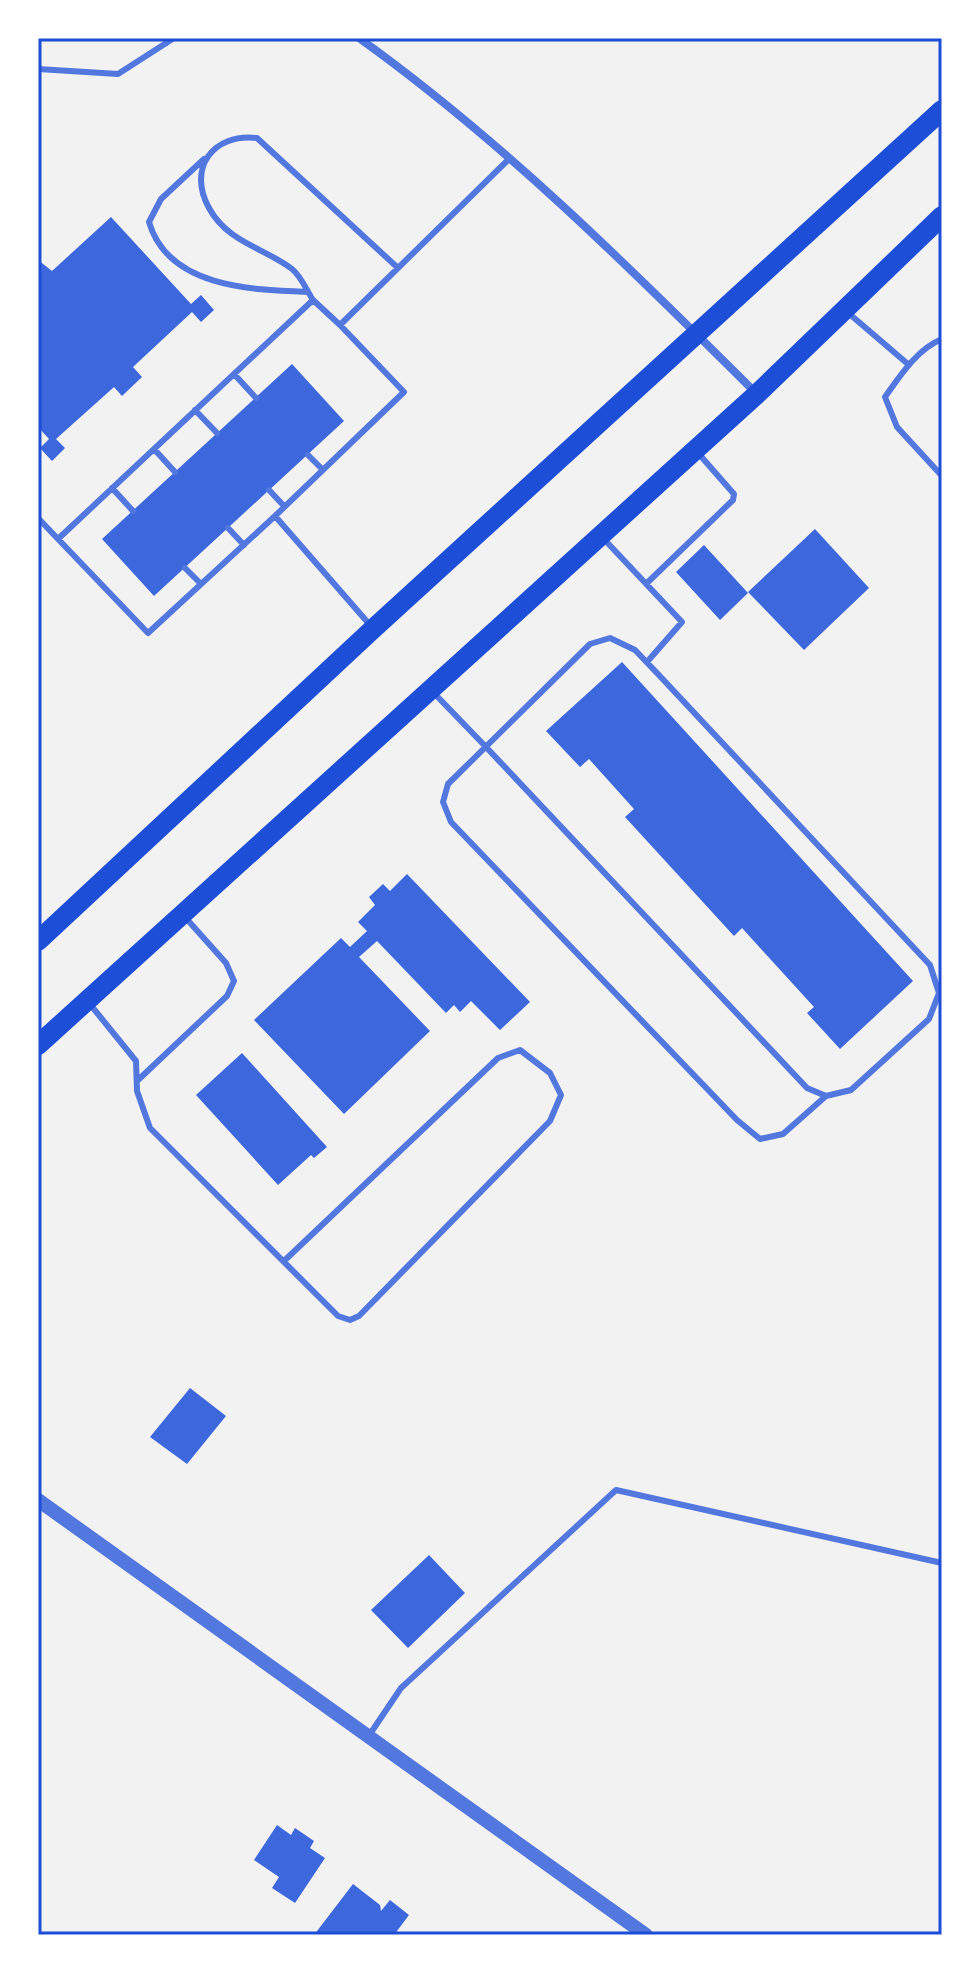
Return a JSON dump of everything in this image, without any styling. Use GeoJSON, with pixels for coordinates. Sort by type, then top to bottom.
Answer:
{"type":"FeatureCollection","features":[{"type":"Feature","properties":{"kind":"main road"},"geometry":{"type":"LineString","coordinates":[[38,941],[373,629],[942,110]]}},
{"type":"Feature","properties":{"kind":"main road"},"geometry":{"type":"LineString","coordinates":[[38,1045],[757,394],[942,216]]}},
{"type":"Feature","properties":{"kind":"street"},"geometry":{"type":"LineString","coordinates":[[359,38],[415,78],[594,231],[757,394]]}},
{"type":"Feature","properties":{"kind":"street"},"geometry":{"type":"LineString","coordinates":[[38,1500],[370,1734],[646,1935]]}},
{"type":"Feature","properties":{"kind":"lane"},"geometry":{"type":"LineString","coordinates":[[38,69],[118,74],[174,38]]}},
{"type":"Feature","properties":{"kind":"lane"},"geometry":{"type":"LineString","coordinates":[[308,292],[274,291],[197,276],[179,267],[155,243],[149,222],[161,199],[221,144],[239,136],[257,138],[398,268]]}},
{"type":"Feature","properties":{"kind":"lane"},"geometry":{"type":"LineString","coordinates":[[340,325],[510,158]]}},
{"type":"Feature","properties":{"kind":"lane"},"geometry":{"type":"LineString","coordinates":[[38,518],[148,633],[404,392],[313,300],[293,270],[245,245],[210,210],[199,184],[204,159]]}},
{"type":"Feature","properties":{"kind":"lane"},"geometry":{"type":"LineString","coordinates":[[58,539],[313,300]]}},
{"type":"Feature","properties":{"kind":"lane"},"geometry":{"type":"LineString","coordinates":[[844,309],[909,365]]}},
{"type":"Feature","properties":{"kind":"lane"},"geometry":{"type":"LineString","coordinates":[[942,339],[933,342],[909,365],[885,397],[897,427],[942,476]]}},
{"type":"Feature","properties":{"kind":"lane"},"geometry":{"type":"LineString","coordinates":[[234,374],[256,398]]}},
{"type":"Feature","properties":{"kind":"lane"},"geometry":{"type":"LineString","coordinates":[[195,410],[217,433]]}},
{"type":"Feature","properties":{"kind":"lane"},"geometry":{"type":"LineString","coordinates":[[647,583],[733,500],[734,494],[694,448]]}},
{"type":"Feature","properties":{"kind":"lane"},"geometry":{"type":"LineString","coordinates":[[154,449],[175,472]]}},
{"type":"Feature","properties":{"kind":"lane"},"geometry":{"type":"LineString","coordinates":[[308,455],[323,470]]}},
{"type":"Feature","properties":{"kind":"lane"},"geometry":{"type":"LineString","coordinates":[[112,488],[133,511]]}},
{"type":"Feature","properties":{"kind":"lane"},"geometry":{"type":"LineString","coordinates":[[269,490],[284,506]]}},
{"type":"Feature","properties":{"kind":"lane"},"geometry":{"type":"LineString","coordinates":[[275,516],[373,629]]}},
{"type":"Feature","properties":{"kind":"lane"},"geometry":{"type":"LineString","coordinates":[[228,528],[244,545]]}},
{"type":"Feature","properties":{"kind":"lane"},"geometry":{"type":"LineString","coordinates":[[599,534],[682,622],[647,662]]}},
{"type":"Feature","properties":{"kind":"lane"},"geometry":{"type":"LineString","coordinates":[[185,568],[201,584]]}},
{"type":"Feature","properties":{"kind":"lane"},"geometry":{"type":"LineString","coordinates":[[610,638],[635,650],[647,662],[930,965],[939,993],[929,1019],[851,1090],[826,1096],[783,1134],[760,1139],[737,1120],[451,822],[443,802],[448,784],[590,644],[610,638]]}},
{"type":"Feature","properties":{"kind":"lane"},"geometry":{"type":"LineString","coordinates":[[430,688],[807,1088],[826,1096]]}},
{"type":"Feature","properties":{"kind":"lane"},"geometry":{"type":"LineString","coordinates":[[137,1081],[227,996],[234,981],[226,963],[182,913]]}},
{"type":"Feature","properties":{"kind":"lane"},"geometry":{"type":"LineString","coordinates":[[86,1000],[136,1061],[137,1081],[150,1128],[338,1316],[350,1320],[359,1316],[550,1121],[561,1095],[550,1073],[520,1050],[498,1058],[284,1261]]}},
{"type":"Feature","properties":{"kind":"lane"},"geometry":{"type":"LineString","coordinates":[[370,1734],[401,1688],[616,1490],[942,1563]]}},
{"type":"Feature","properties":{"kind":"building"},"geometry":{"type":"Polygon","coordinates":[[[111,217],[191,304],[201,295],[214,310],[201,322],[192,312],[133,367],[142,377],[122,396],[114,387],[56,439],[65,448],[52,461],[40,448],[49,439],[38,427],[38,260],[52,271],[111,217]]]}},
{"type":"Feature","properties":{"kind":"building"},"geometry":{"type":"Polygon","coordinates":[[[292,364],[344,421],[154,596],[102,539],[292,364]]]}},
{"type":"Feature","properties":{"kind":"building"},"geometry":{"type":"Polygon","coordinates":[[[815,529],[869,588],[804,650],[748,592],[815,529]]]}},
{"type":"Feature","properties":{"kind":"building"},"geometry":{"type":"Polygon","coordinates":[[[704,545],[748,593],[720,620],[676,572],[704,545]]]}},
{"type":"Feature","properties":{"kind":"building"},"geometry":{"type":"Polygon","coordinates":[[[622,662],[913,981],[840,1049],[807,1013],[814,1007],[742,928],[734,936],[625,817],[634,809],[589,759],[580,767],[546,731],[622,662]]]}},
{"type":"Feature","properties":{"kind":"building"},"geometry":{"type":"Polygon","coordinates":[[[407,874],[530,1002],[500,1030],[471,1001],[460,1012],[454,1005],[446,1013],[377,941],[359,957],[430,1031],[344,1114],[254,1020],[341,938],[350,947],[367,931],[358,922],[375,905],[369,897],[383,884],[390,891],[407,874]]]}},
{"type":"Feature","properties":{"kind":"building"},"geometry":{"type":"Polygon","coordinates":[[[242,1053],[327,1147],[314,1158],[311,1155],[278,1185],[196,1095],[242,1053]]]}},
{"type":"Feature","properties":{"kind":"building"},"geometry":{"type":"Polygon","coordinates":[[[190,1388],[226,1416],[187,1464],[150,1437],[190,1388]]]}},
{"type":"Feature","properties":{"kind":"building"},"geometry":{"type":"Polygon","coordinates":[[[429,1555],[465,1593],[408,1648],[371,1610],[429,1555]]]}},
{"type":"Feature","properties":{"kind":"building"},"geometry":{"type":"Polygon","coordinates":[[[277,1825],[291,1835],[295,1828],[314,1841],[310,1848],[325,1858],[295,1903],[272,1888],[279,1877],[254,1860],[277,1825]]]}},
{"type":"Feature","properties":{"kind":"building"},"geometry":{"type":"Polygon","coordinates":[[[353,1884],[380,1905],[381,1911],[390,1900],[409,1915],[394,1935],[314,1935],[353,1884]]]}}]}
